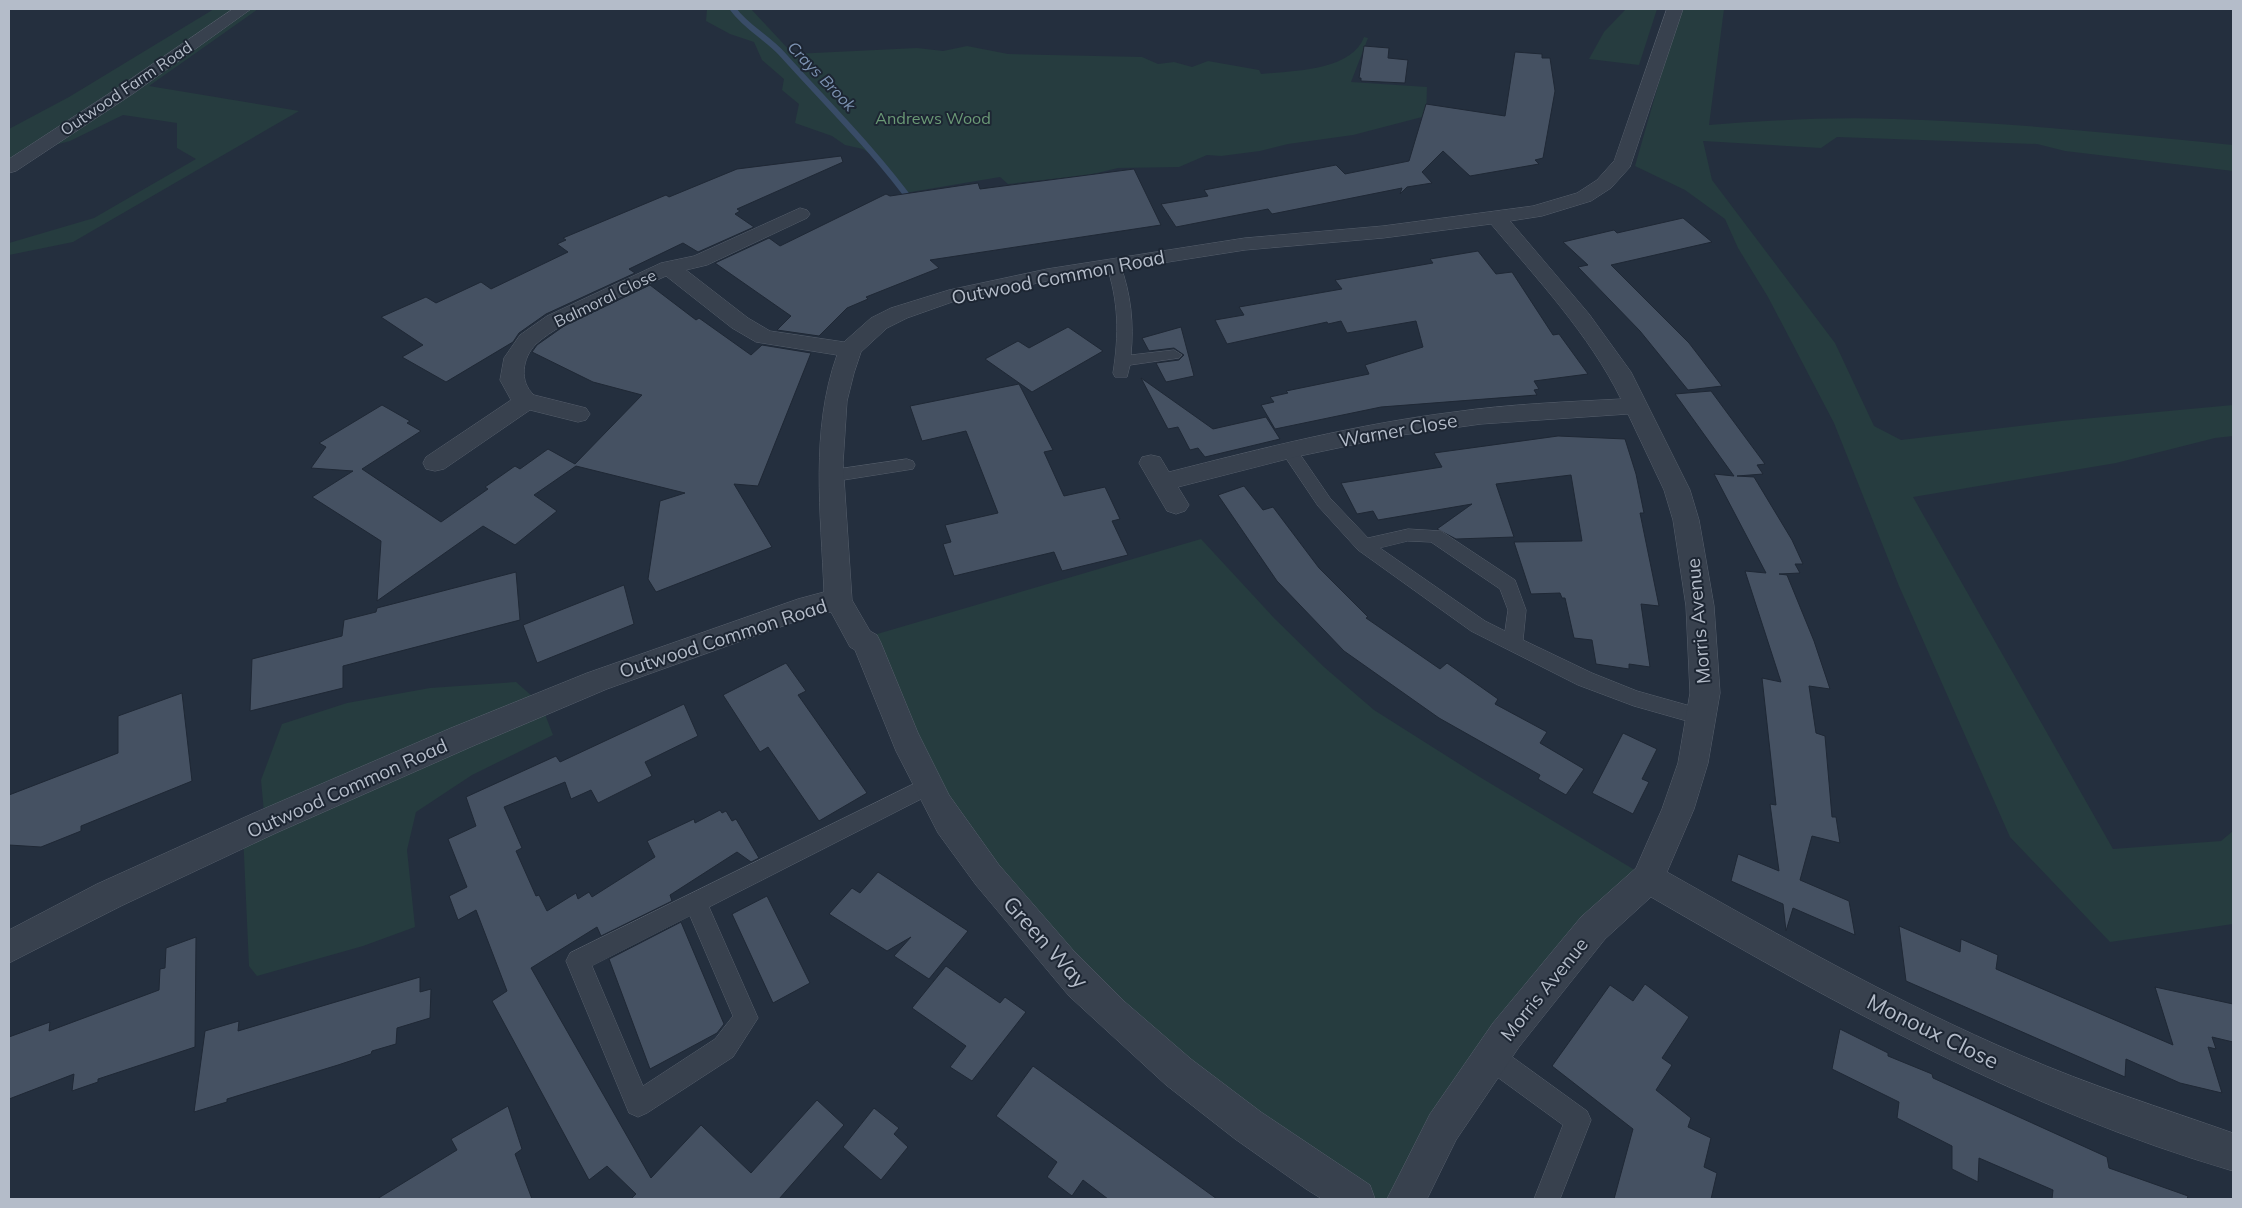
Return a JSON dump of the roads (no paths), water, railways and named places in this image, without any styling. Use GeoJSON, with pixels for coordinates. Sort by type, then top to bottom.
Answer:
{"type":"FeatureCollection","features":[{"type":"Feature","properties":{"kind":"street","name":"Outwood Farm Road"},"geometry":{"type":"LineString","coordinates":[[9,166],[128,89],[243,9]]}},
{"type":"Feature","properties":{"kind":"street","name":"Outwood Common Road"},"geometry":{"type":"LineString","coordinates":[[9,947],[109,895],[265,823],[565,694],[737,630],[808,606],[838,600],[831,476],[835,401],[850,350],[861,337],[879,323],[921,305],[980,288],[1113,264],[1245,244],[1382,232],[1535,212],[1584,197],[1604,184],[1623,164],[1675,9]]}},
{"type":"Feature","properties":{"kind":"street","name":"Balmoral Close"},"geometry":{"type":"LineString","coordinates":[[526,401],[517,393],[512,380],[515,358],[528,340],[555,321],[668,267],[700,261],[800,214]]}},
{"type":"Feature","properties":{"kind":"street","name":"Morris Avenue"},"geometry":{"type":"LineString","coordinates":[[1406,1199],[1443,1127],[1491,1057],[1593,928],[1648,878],[1678,809],[1694,763],[1702,717],[1704,665],[1700,606],[1686,520],[1677,490],[1619,372],[1581,318],[1496,217]]}},
{"type":"Feature","properties":{"kind":"street"},"geometry":{"type":"LineString","coordinates":[[668,267],[708,296],[740,323],[764,338],[850,350]]}},
{"type":"Feature","properties":{"kind":"street"},"geometry":{"type":"LineString","coordinates":[[435,463],[526,401],[578,414]]}},
{"type":"Feature","properties":{"kind":"street","name":"Warner Close"},"geometry":{"type":"LineString","coordinates":[[1176,505],[1157,472],[1289,451],[1358,435],[1458,419],[1496,414],[1636,406]]}},
{"type":"Feature","properties":{"kind":"street","name":"Green Way"},"geometry":{"type":"LineString","coordinates":[[838,600],[860,639],[867,643],[889,702],[928,786],[946,816],[998,890],[1081,984],[1160,1056],[1248,1126],[1356,1199]]}},
{"type":"Feature","properties":{"kind":"street","name":"Monoux Close"},"geometry":{"type":"LineString","coordinates":[[1648,878],[1830,980],[1974,1054],[2082,1099],[2233,1152]]}},
{"type":"Feature","properties":{"kind":"lane"},"geometry":{"type":"LineString","coordinates":[[1113,264],[1122,287],[1125,316],[1122,367],[1174,356]]}},
{"type":"Feature","properties":{"kind":"lane"},"geometry":{"type":"LineString","coordinates":[[1289,451],[1324,502],[1364,545],[1478,626],[1585,679],[1634,698],[1702,717]]}},
{"type":"Feature","properties":{"kind":"lane"},"geometry":{"type":"LineString","coordinates":[[831,476],[907,465]]}},
{"type":"Feature","properties":{"kind":"lane"},"geometry":{"type":"LineString","coordinates":[[1364,545],[1408,535],[1435,536],[1508,585],[1517,610],[1513,644]]}},
{"type":"Feature","properties":{"kind":"lane"},"geometry":{"type":"LineString","coordinates":[[696,900],[746,1018],[724,1048],[638,1104],[578,961],[696,900],[928,786]]}},
{"type":"Feature","properties":{"kind":"lane"},"geometry":{"type":"LineString","coordinates":[[1491,1057],[1578,1120],[1547,1199]]}},
{"type":"Feature","properties":{"kind":"waterway","name":"Crays Brook"},"geometry":{"type":"LineString","coordinates":[[733,9],[783,55],[867,147],[914,205]]}},
{"type":"Feature","properties":{"kind":"park label","name":"Andrews Wood"},"geometry":{"type":"Point","coordinates":[933,118]}}]}
